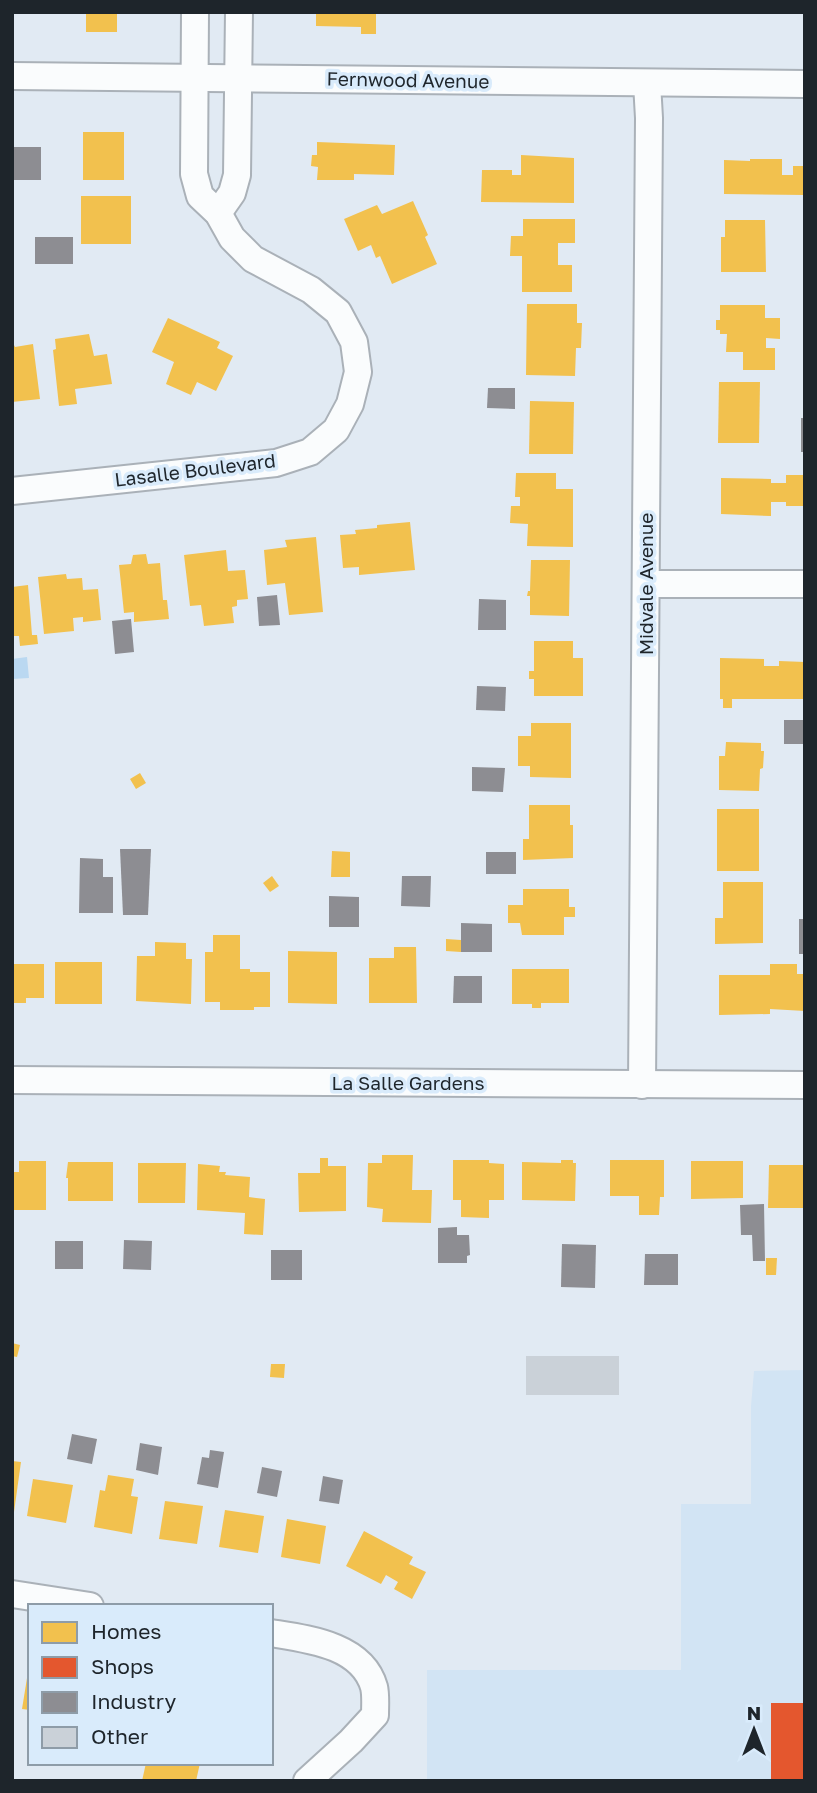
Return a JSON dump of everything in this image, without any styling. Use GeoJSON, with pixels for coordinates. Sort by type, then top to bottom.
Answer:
{"type":"FeatureCollection","features":[{"type":"Feature","properties":{"kind":"street","name":"Lasalle Boulevard"},"geometry":{"type":"LineString","coordinates":[[12,491],[276,463],[310,452],[336,430],[350,404],[358,372],[354,342],[338,312],[311,290],[253,259],[232,239],[219,213],[200,196],[194,174],[195,12]]}},
{"type":"Feature","properties":{"kind":"street"},"geometry":{"type":"LineString","coordinates":[[219,213],[232,193],[237,175],[239,12]]}},
{"type":"Feature","properties":{"kind":"street","name":"Fernwood Avenue"},"geometry":{"type":"LineString","coordinates":[[12,76],[805,84]]}},
{"type":"Feature","properties":{"kind":"street","name":"Midvale Avenue"},"geometry":{"type":"LineString","coordinates":[[642,1085],[649,118],[647,83]]}},
{"type":"Feature","properties":{"kind":"street"},"geometry":{"type":"LineString","coordinates":[[646,584],[805,584]]}},
{"type":"Feature","properties":{"kind":"street","name":"La Salle Gardens"},"geometry":{"type":"LineString","coordinates":[[12,1080],[805,1085]]}},
{"type":"Feature","properties":{"kind":"street"},"geometry":{"type":"LineString","coordinates":[[12,1594],[77,1604]]}},
{"type":"Feature","properties":{"kind":"street"},"geometry":{"type":"LineString","coordinates":[[273,1633],[339,1648],[366,1670],[374,1688],[374,1715],[351,1741],[307,1781]]}},
{"type":"Feature","properties":{"kind":"shaded area"},"geometry":{"type":"Polygon","coordinates":[[[27,657],[29,678],[12,679],[12,659],[27,657]]]}},
{"type":"Feature","properties":{"kind":"shaded area"},"geometry":{"type":"Polygon","coordinates":[[[805,1370],[805,1781],[427,1781],[427,1670],[681,1670],[681,1504],[751,1504],[751,1406],[754,1371],[805,1370]]]}},
{"type":"Feature","properties":{"kind":"building: Homes"},"geometry":{"type":"Polygon","coordinates":[[[86,12],[117,12],[117,32],[86,32],[86,12]]]}},
{"type":"Feature","properties":{"kind":"building: Homes"},"geometry":{"type":"Polygon","coordinates":[[[316,12],[376,12],[376,34],[361,34],[361,27],[316,26],[316,12]]]}},
{"type":"Feature","properties":{"kind":"building: Homes"},"geometry":{"type":"Polygon","coordinates":[[[83,132],[124,132],[124,180],[83,180],[83,132]]]}},
{"type":"Feature","properties":{"kind":"building: Homes"},"geometry":{"type":"Polygon","coordinates":[[[317,142],[395,145],[394,175],[354,174],[354,180],[317,180],[318,167],[311,166],[312,155],[317,155],[317,142]]]}},
{"type":"Feature","properties":{"kind":"building: Homes"},"geometry":{"type":"Polygon","coordinates":[[[521,155],[574,158],[574,203],[481,202],[482,170],[512,170],[512,175],[521,175],[521,155]]]}},
{"type":"Feature","properties":{"kind":"building: Homes"},"geometry":{"type":"Polygon","coordinates":[[[782,159],[782,175],[793,175],[793,166],[805,166],[805,195],[724,194],[724,160],[782,159]]]}},
{"type":"Feature","properties":{"kind":"building: Homes"},"geometry":{"type":"Polygon","coordinates":[[[81,196],[131,196],[131,244],[81,244],[81,196]]]}},
{"type":"Feature","properties":{"kind":"building: Homes"},"geometry":{"type":"Polygon","coordinates":[[[413,201],[437,264],[392,284],[380,256],[376,258],[371,245],[358,251],[344,219],[377,205],[382,214],[413,201]]]}},
{"type":"Feature","properties":{"kind":"building: Homes"},"geometry":{"type":"Polygon","coordinates":[[[523,219],[575,219],[575,243],[558,243],[558,265],[572,265],[572,292],[522,292],[522,256],[510,256],[511,236],[523,236],[523,219]]]}},
{"type":"Feature","properties":{"kind":"building: Homes"},"geometry":{"type":"Polygon","coordinates":[[[725,220],[765,220],[766,272],[721,272],[721,237],[725,237],[725,220]]]}},
{"type":"Feature","properties":{"kind":"building: Homes"},"geometry":{"type":"Polygon","coordinates":[[[527,304],[577,304],[577,323],[582,323],[581,348],[576,348],[575,376],[526,375],[527,304]]]}},
{"type":"Feature","properties":{"kind":"building: Homes"},"geometry":{"type":"Polygon","coordinates":[[[720,305],[765,305],[765,318],[780,318],[780,339],[766,338],[766,348],[775,348],[775,370],[743,370],[743,352],[726,352],[727,334],[720,334],[720,330],[716,330],[716,320],[720,320],[720,305]]]}},
{"type":"Feature","properties":{"kind":"building: Homes"},"geometry":{"type":"Polygon","coordinates":[[[168,318],[220,342],[217,348],[233,356],[216,391],[197,382],[191,395],[166,384],[174,362],[152,352],[168,318]]]}},
{"type":"Feature","properties":{"kind":"building: Homes"},"geometry":{"type":"Polygon","coordinates":[[[89,334],[94,356],[107,354],[112,384],[75,389],[77,404],[59,406],[53,350],[56,349],[55,339],[89,334]]]}},
{"type":"Feature","properties":{"kind":"building: Homes"},"geometry":{"type":"Polygon","coordinates":[[[12,341],[15,347],[33,344],[40,399],[12,402],[12,341]]]}},
{"type":"Feature","properties":{"kind":"building: Homes"},"geometry":{"type":"Polygon","coordinates":[[[719,382],[760,382],[759,443],[718,443],[719,382]]]}},
{"type":"Feature","properties":{"kind":"building: Homes"},"geometry":{"type":"Polygon","coordinates":[[[530,401],[574,402],[573,454],[529,454],[530,401]]]}},
{"type":"Feature","properties":{"kind":"building: Homes"},"geometry":{"type":"Polygon","coordinates":[[[516,473],[556,473],[556,489],[573,489],[573,547],[527,546],[528,524],[510,523],[511,506],[520,506],[520,497],[515,497],[516,473]]]}},
{"type":"Feature","properties":{"kind":"building: Homes"},"geometry":{"type":"Polygon","coordinates":[[[786,475],[805,475],[805,506],[786,506],[786,502],[771,502],[771,516],[721,514],[721,478],[771,479],[771,483],[786,483],[786,475]]]}},
{"type":"Feature","properties":{"kind":"building: Homes"},"geometry":{"type":"Polygon","coordinates":[[[410,522],[415,570],[359,575],[359,567],[343,568],[340,535],[356,534],[355,530],[377,528],[377,525],[410,522]]]}},
{"type":"Feature","properties":{"kind":"building: Homes"},"geometry":{"type":"Polygon","coordinates":[[[316,537],[323,612],[289,615],[285,583],[267,585],[264,550],[287,547],[285,540],[316,537]]]}},
{"type":"Feature","properties":{"kind":"building: Homes"},"geometry":{"type":"Polygon","coordinates":[[[226,550],[228,571],[245,570],[248,599],[237,600],[237,606],[232,607],[234,623],[204,626],[201,605],[190,606],[184,555],[226,550]]]}},
{"type":"Feature","properties":{"kind":"building: Homes"},"geometry":{"type":"Polygon","coordinates":[[[146,554],[148,564],[160,563],[163,600],[167,600],[169,619],[134,622],[134,612],[124,613],[119,565],[131,564],[133,555],[146,554]]]}},
{"type":"Feature","properties":{"kind":"building: Homes"},"geometry":{"type":"Polygon","coordinates":[[[531,560],[570,560],[569,616],[530,615],[530,596],[527,596],[530,591],[531,560]]]}},
{"type":"Feature","properties":{"kind":"building: Homes"},"geometry":{"type":"Polygon","coordinates":[[[66,574],[67,579],[82,578],[83,590],[98,589],[101,620],[83,622],[83,617],[73,618],[74,631],[44,634],[38,577],[66,574]]]}},
{"type":"Feature","properties":{"kind":"building: Homes"},"geometry":{"type":"Polygon","coordinates":[[[28,585],[32,635],[37,635],[38,644],[20,646],[19,636],[12,636],[12,587],[28,585]]]}},
{"type":"Feature","properties":{"kind":"building: Homes"},"geometry":{"type":"Polygon","coordinates":[[[534,641],[573,641],[573,658],[583,658],[583,696],[534,696],[534,679],[529,679],[529,671],[534,671],[534,641]]]}},
{"type":"Feature","properties":{"kind":"building: Homes"},"geometry":{"type":"Polygon","coordinates":[[[720,658],[764,659],[764,666],[779,666],[779,661],[805,662],[805,699],[732,699],[732,708],[723,708],[723,699],[720,699],[720,658]]]}},
{"type":"Feature","properties":{"kind":"building: Homes"},"geometry":{"type":"Polygon","coordinates":[[[531,723],[571,723],[571,778],[530,777],[530,766],[518,766],[518,736],[531,736],[531,723]]]}},
{"type":"Feature","properties":{"kind":"building: Homes"},"geometry":{"type":"Polygon","coordinates":[[[726,742],[761,743],[761,751],[764,751],[759,791],[719,790],[719,756],[725,756],[726,742]]]}},
{"type":"Feature","properties":{"kind":"building: Homes"},"geometry":{"type":"Polygon","coordinates":[[[140,773],[146,783],[136,789],[130,779],[140,773]]]}},
{"type":"Feature","properties":{"kind":"building: Homes"},"geometry":{"type":"Polygon","coordinates":[[[529,805],[570,805],[573,858],[523,860],[523,839],[529,839],[529,805]]]}},
{"type":"Feature","properties":{"kind":"building: Homes"},"geometry":{"type":"Polygon","coordinates":[[[717,809],[759,809],[759,871],[717,871],[717,809]]]}},
{"type":"Feature","properties":{"kind":"building: Homes"},"geometry":{"type":"Polygon","coordinates":[[[332,851],[350,852],[350,877],[331,877],[332,851]]]}},
{"type":"Feature","properties":{"kind":"building: Homes"},"geometry":{"type":"Polygon","coordinates":[[[272,876],[279,886],[270,892],[263,883],[272,876]]]}},
{"type":"Feature","properties":{"kind":"building: Homes"},"geometry":{"type":"Polygon","coordinates":[[[723,882],[763,882],[763,943],[715,944],[715,918],[723,918],[723,882]]]}},
{"type":"Feature","properties":{"kind":"building: Homes"},"geometry":{"type":"Polygon","coordinates":[[[523,889],[569,889],[569,907],[575,907],[575,917],[564,917],[564,935],[522,935],[520,923],[508,923],[508,905],[523,905],[523,889]]]}},
{"type":"Feature","properties":{"kind":"building: Homes"},"geometry":{"type":"Polygon","coordinates":[[[213,935],[240,935],[240,969],[270,972],[270,1007],[220,1010],[220,1002],[205,1002],[205,952],[213,952],[213,935]]]}},
{"type":"Feature","properties":{"kind":"building: Homes"},"geometry":{"type":"Polygon","coordinates":[[[446,939],[461,940],[461,952],[446,951],[446,939]]]}},
{"type":"Feature","properties":{"kind":"building: Homes"},"geometry":{"type":"Polygon","coordinates":[[[155,942],[186,943],[186,959],[192,959],[191,1004],[136,1001],[137,956],[155,956],[155,942]]]}},
{"type":"Feature","properties":{"kind":"building: Homes"},"geometry":{"type":"Polygon","coordinates":[[[394,947],[416,947],[417,1003],[369,1003],[369,958],[394,958],[394,947]]]}},
{"type":"Feature","properties":{"kind":"building: Homes"},"geometry":{"type":"Polygon","coordinates":[[[288,951],[337,952],[337,1004],[288,1003],[288,951]]]}},
{"type":"Feature","properties":{"kind":"building: Homes"},"geometry":{"type":"Polygon","coordinates":[[[55,962],[102,962],[102,1004],[55,1004],[55,962]]]}},
{"type":"Feature","properties":{"kind":"building: Homes"},"geometry":{"type":"Polygon","coordinates":[[[12,964],[44,964],[44,998],[26,998],[26,1003],[12,1003],[12,964]]]}},
{"type":"Feature","properties":{"kind":"building: Homes"},"geometry":{"type":"Polygon","coordinates":[[[770,964],[797,964],[797,974],[805,974],[805,1011],[770,1009],[770,1014],[719,1015],[719,975],[770,975],[770,964]]]}},
{"type":"Feature","properties":{"kind":"building: Homes"},"geometry":{"type":"Polygon","coordinates":[[[512,969],[569,969],[569,1003],[541,1003],[541,1008],[532,1008],[532,1004],[512,1004],[512,969]]]}},
{"type":"Feature","properties":{"kind":"building: Homes"},"geometry":{"type":"Polygon","coordinates":[[[382,1155],[413,1155],[412,1190],[432,1190],[431,1223],[382,1222],[383,1209],[367,1207],[368,1163],[382,1163],[382,1155]]]}},
{"type":"Feature","properties":{"kind":"building: Homes"},"geometry":{"type":"Polygon","coordinates":[[[320,1158],[328,1158],[328,1166],[346,1166],[346,1211],[299,1212],[298,1173],[320,1173],[320,1158]]]}},
{"type":"Feature","properties":{"kind":"building: Homes"},"geometry":{"type":"Polygon","coordinates":[[[453,1160],[489,1160],[489,1163],[504,1164],[504,1200],[489,1200],[489,1218],[461,1217],[461,1200],[453,1200],[453,1160]]]}},
{"type":"Feature","properties":{"kind":"building: Homes"},"geometry":{"type":"Polygon","coordinates":[[[561,1160],[573,1160],[573,1163],[576,1163],[575,1201],[522,1200],[522,1162],[561,1163],[561,1160]]]}},
{"type":"Feature","properties":{"kind":"building: Homes"},"geometry":{"type":"Polygon","coordinates":[[[610,1160],[664,1160],[664,1197],[660,1197],[659,1215],[639,1215],[639,1196],[610,1196],[610,1160]]]}},
{"type":"Feature","properties":{"kind":"building: Homes"},"geometry":{"type":"Polygon","coordinates":[[[19,1161],[46,1161],[46,1210],[12,1210],[12,1172],[19,1172],[19,1161]]]}},
{"type":"Feature","properties":{"kind":"building: Homes"},"geometry":{"type":"Polygon","coordinates":[[[691,1161],[743,1161],[743,1198],[691,1199],[691,1161]]]}},
{"type":"Feature","properties":{"kind":"building: Homes"},"geometry":{"type":"Polygon","coordinates":[[[68,1162],[113,1162],[113,1201],[68,1201],[68,1162]]]}},
{"type":"Feature","properties":{"kind":"building: Homes"},"geometry":{"type":"Polygon","coordinates":[[[138,1163],[186,1163],[185,1203],[138,1203],[138,1163]]]}},
{"type":"Feature","properties":{"kind":"building: Homes"},"geometry":{"type":"Polygon","coordinates":[[[198,1164],[220,1166],[219,1172],[226,1172],[225,1175],[250,1177],[249,1197],[265,1199],[263,1235],[244,1234],[245,1213],[197,1210],[198,1164]]]}},
{"type":"Feature","properties":{"kind":"building: Homes"},"geometry":{"type":"Polygon","coordinates":[[[769,1165],[805,1165],[805,1208],[768,1208],[769,1165]]]}},
{"type":"Feature","properties":{"kind":"building: Homes"},"geometry":{"type":"Polygon","coordinates":[[[766,1258],[777,1258],[776,1275],[766,1275],[766,1258]]]}},
{"type":"Feature","properties":{"kind":"building: Homes"},"geometry":{"type":"Polygon","coordinates":[[[12,1343],[20,1345],[17,1357],[12,1356],[12,1343]]]}},
{"type":"Feature","properties":{"kind":"building: Homes"},"geometry":{"type":"Polygon","coordinates":[[[271,1364],[285,1364],[284,1378],[270,1377],[271,1364]]]}},
{"type":"Feature","properties":{"kind":"building: Homes"},"geometry":{"type":"Polygon","coordinates":[[[12,1461],[21,1462],[14,1512],[12,1511],[12,1461]]]}},
{"type":"Feature","properties":{"kind":"building: Homes"},"geometry":{"type":"Polygon","coordinates":[[[108,1475],[134,1479],[131,1496],[138,1497],[132,1534],[94,1527],[100,1490],[105,1491],[108,1475]]]}},
{"type":"Feature","properties":{"kind":"building: Homes"},"geometry":{"type":"Polygon","coordinates":[[[33,1479],[73,1485],[66,1523],[27,1516],[33,1479]]]}},
{"type":"Feature","properties":{"kind":"building: Homes"},"geometry":{"type":"Polygon","coordinates":[[[165,1501],[203,1506],[197,1544],[159,1539],[165,1501]]]}},
{"type":"Feature","properties":{"kind":"building: Homes"},"geometry":{"type":"Polygon","coordinates":[[[225,1510],[264,1516],[258,1553],[219,1547],[225,1510]]]}},
{"type":"Feature","properties":{"kind":"building: Homes"},"geometry":{"type":"Polygon","coordinates":[[[287,1519],[326,1526],[320,1564],[281,1557],[287,1519]]]}},
{"type":"Feature","properties":{"kind":"building: Homes"},"geometry":{"type":"Polygon","coordinates":[[[364,1531],[413,1557],[409,1564],[426,1572],[412,1599],[394,1589],[398,1582],[386,1575],[381,1584],[346,1566],[364,1531]]]}},
{"type":"Feature","properties":{"kind":"building: Homes"},"geometry":{"type":"Polygon","coordinates":[[[28,1672],[28,1710],[22,1709],[28,1672]]]}},
{"type":"Feature","properties":{"kind":"building: Homes"},"geometry":{"type":"Polygon","coordinates":[[[146,1765],[200,1765],[196,1781],[142,1781],[146,1765]]]}},
{"type":"Feature","properties":{"kind":"building: Shops"},"geometry":{"type":"Polygon","coordinates":[[[771,1703],[805,1703],[805,1781],[771,1781],[771,1703]]]}},
{"type":"Feature","properties":{"kind":"building: Industry"},"geometry":{"type":"Polygon","coordinates":[[[12,147],[41,147],[41,180],[12,180],[12,147]]]}},
{"type":"Feature","properties":{"kind":"building: Industry"},"geometry":{"type":"Polygon","coordinates":[[[35,237],[73,237],[73,264],[35,264],[35,237]]]}},
{"type":"Feature","properties":{"kind":"building: Industry"},"geometry":{"type":"Polygon","coordinates":[[[488,388],[515,388],[515,409],[487,408],[488,388]]]}},
{"type":"Feature","properties":{"kind":"building: Industry"},"geometry":{"type":"Polygon","coordinates":[[[801,418],[805,418],[805,452],[801,452],[801,418]]]}},
{"type":"Feature","properties":{"kind":"building: Industry"},"geometry":{"type":"Polygon","coordinates":[[[277,595],[280,625],[259,626],[257,597],[277,595]]]}},
{"type":"Feature","properties":{"kind":"building: Industry"},"geometry":{"type":"Polygon","coordinates":[[[479,599],[506,600],[506,630],[478,630],[479,599]]]}},
{"type":"Feature","properties":{"kind":"building: Industry"},"geometry":{"type":"Polygon","coordinates":[[[131,619],[134,652],[115,654],[112,621],[131,619]]]}},
{"type":"Feature","properties":{"kind":"building: Industry"},"geometry":{"type":"Polygon","coordinates":[[[477,686],[506,687],[505,711],[476,710],[477,686]]]}},
{"type":"Feature","properties":{"kind":"building: Industry"},"geometry":{"type":"Polygon","coordinates":[[[784,720],[805,720],[805,744],[784,744],[784,720]]]}},
{"type":"Feature","properties":{"kind":"building: Industry"},"geometry":{"type":"Polygon","coordinates":[[[472,767],[505,768],[503,792],[472,791],[472,767]]]}},
{"type":"Feature","properties":{"kind":"building: Industry"},"geometry":{"type":"Polygon","coordinates":[[[120,849],[151,849],[148,915],[123,915],[120,849]]]}},
{"type":"Feature","properties":{"kind":"building: Industry"},"geometry":{"type":"Polygon","coordinates":[[[486,852],[516,852],[516,874],[486,874],[486,852]]]}},
{"type":"Feature","properties":{"kind":"building: Industry"},"geometry":{"type":"Polygon","coordinates":[[[80,858],[103,859],[103,877],[113,877],[113,913],[79,913],[80,858]]]}},
{"type":"Feature","properties":{"kind":"building: Industry"},"geometry":{"type":"Polygon","coordinates":[[[402,876],[431,876],[430,907],[401,906],[402,876]]]}},
{"type":"Feature","properties":{"kind":"building: Industry"},"geometry":{"type":"Polygon","coordinates":[[[329,896],[359,897],[359,927],[329,927],[329,896]]]}},
{"type":"Feature","properties":{"kind":"building: Industry"},"geometry":{"type":"Polygon","coordinates":[[[799,919],[805,919],[805,954],[799,954],[799,919]]]}},
{"type":"Feature","properties":{"kind":"building: Industry"},"geometry":{"type":"Polygon","coordinates":[[[461,923],[492,924],[492,952],[461,952],[461,923]]]}},
{"type":"Feature","properties":{"kind":"building: Industry"},"geometry":{"type":"Polygon","coordinates":[[[454,976],[482,976],[482,1003],[453,1003],[454,976]]]}},
{"type":"Feature","properties":{"kind":"building: Industry"},"geometry":{"type":"Polygon","coordinates":[[[764,1204],[765,1261],[753,1261],[752,1235],[741,1235],[740,1205],[764,1204]]]}},
{"type":"Feature","properties":{"kind":"building: Industry"},"geometry":{"type":"Polygon","coordinates":[[[457,1227],[457,1235],[469,1235],[470,1255],[467,1256],[467,1263],[438,1263],[438,1228],[457,1227]]]}},
{"type":"Feature","properties":{"kind":"building: Industry"},"geometry":{"type":"Polygon","coordinates":[[[124,1240],[152,1241],[151,1270],[123,1269],[124,1240]]]}},
{"type":"Feature","properties":{"kind":"building: Industry"},"geometry":{"type":"Polygon","coordinates":[[[55,1241],[83,1241],[83,1269],[55,1269],[55,1241]]]}},
{"type":"Feature","properties":{"kind":"building: Industry"},"geometry":{"type":"Polygon","coordinates":[[[562,1244],[596,1245],[595,1288],[561,1287],[562,1244]]]}},
{"type":"Feature","properties":{"kind":"building: Industry"},"geometry":{"type":"Polygon","coordinates":[[[271,1250],[302,1250],[302,1280],[271,1280],[271,1250]]]}},
{"type":"Feature","properties":{"kind":"building: Industry"},"geometry":{"type":"Polygon","coordinates":[[[645,1254],[678,1254],[678,1285],[644,1285],[645,1254]]]}},
{"type":"Feature","properties":{"kind":"building: Industry"},"geometry":{"type":"Polygon","coordinates":[[[72,1434],[97,1439],[92,1464],[67,1459],[72,1434]]]}},
{"type":"Feature","properties":{"kind":"building: Industry"},"geometry":{"type":"Polygon","coordinates":[[[140,1443],[162,1447],[158,1475],[136,1470],[140,1443]]]}},
{"type":"Feature","properties":{"kind":"building: Industry"},"geometry":{"type":"Polygon","coordinates":[[[210,1450],[224,1452],[218,1488],[197,1484],[202,1457],[209,1458],[210,1450]]]}},
{"type":"Feature","properties":{"kind":"building: Industry"},"geometry":{"type":"Polygon","coordinates":[[[262,1467],[282,1471],[277,1497],[257,1493],[262,1467]]]}},
{"type":"Feature","properties":{"kind":"building: Industry"},"geometry":{"type":"Polygon","coordinates":[[[323,1476],[343,1480],[339,1504],[319,1501],[323,1476]]]}},
{"type":"Feature","properties":{"kind":"building: Other"},"geometry":{"type":"Polygon","coordinates":[[[526,1356],[619,1356],[619,1395],[526,1395],[526,1356]]]}}]}
